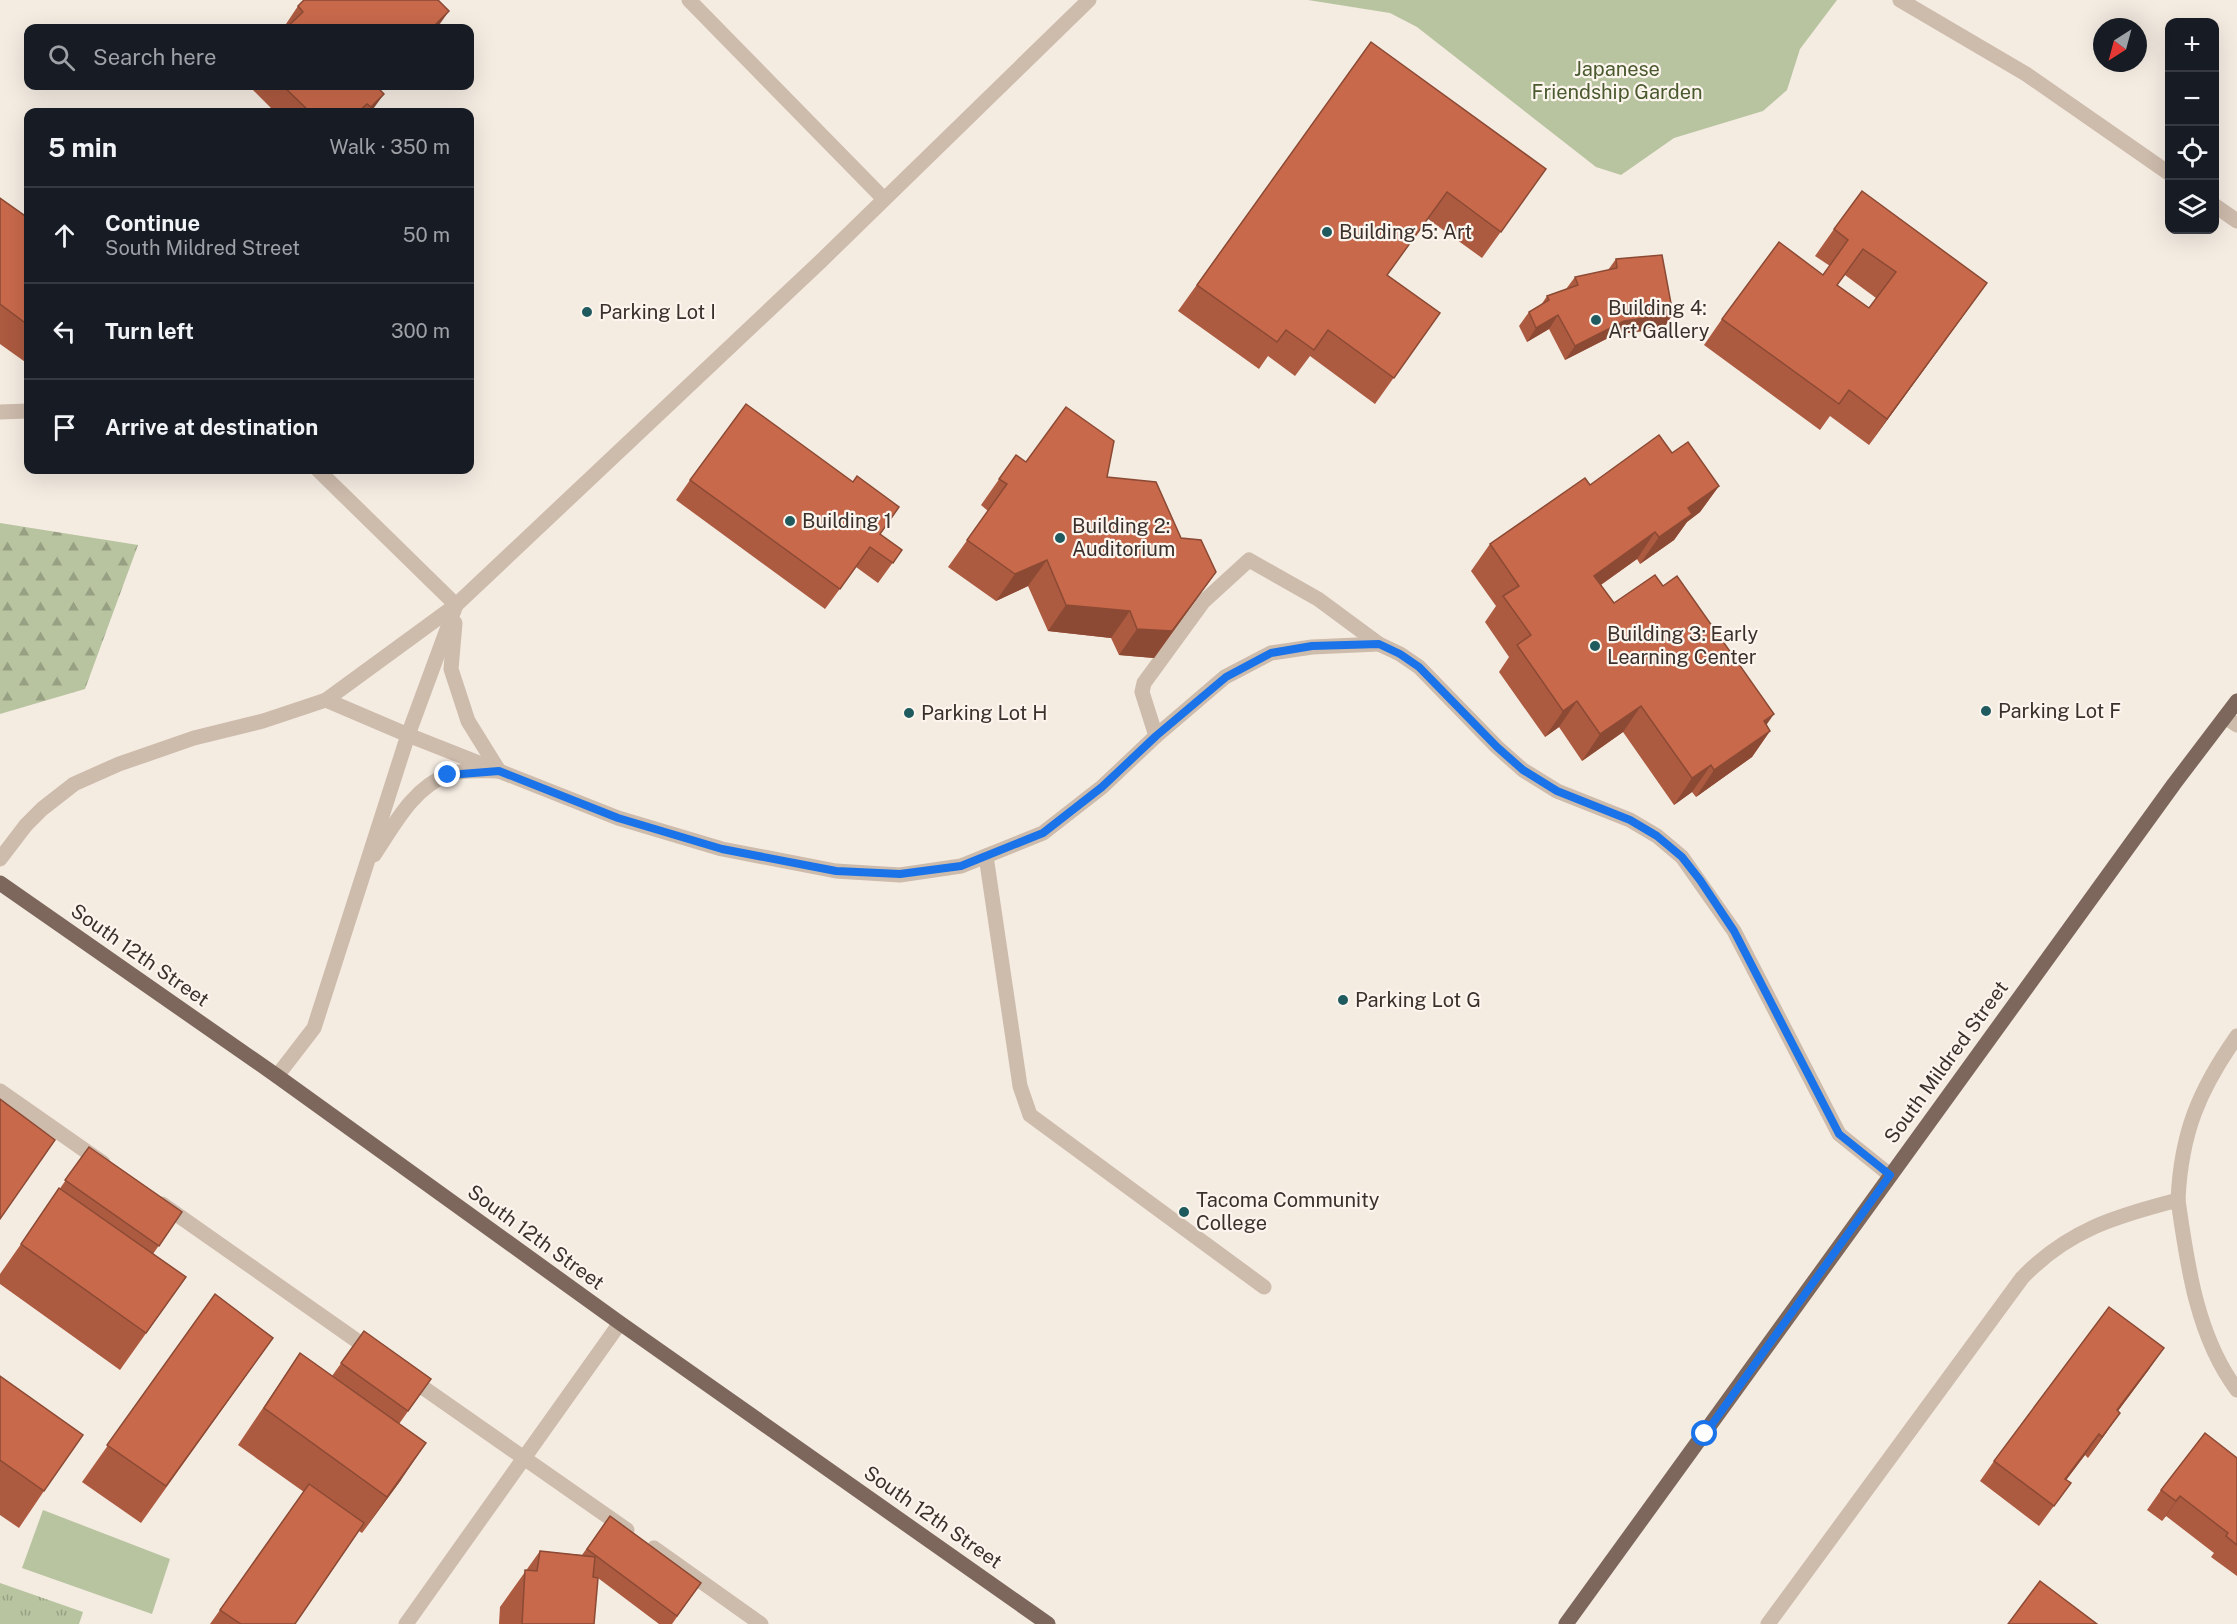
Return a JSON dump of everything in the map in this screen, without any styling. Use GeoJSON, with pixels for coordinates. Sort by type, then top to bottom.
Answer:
{"type":"FeatureCollection","features":[{"type":"Feature","properties":{"kind":"main road","name":"South Mildred Street"},"geometry":{"type":"LineString","coordinates":[[1566,1624],[2174,784],[2231,721],[2237,701]]}},
{"type":"Feature","properties":{"kind":"main road","name":"South 12th Street"},"geometry":{"type":"LineString","coordinates":[[0,883],[277,1076],[620,1323],[1048,1624]]}},
{"type":"Feature","properties":{"kind":"lane"},"geometry":{"type":"LineString","coordinates":[[689,0],[884,199]]}},
{"type":"Feature","properties":{"kind":"lane"},"geometry":{"type":"LineString","coordinates":[[0,859],[26,825],[74,784],[119,764],[194,738],[263,721],[326,700],[456,605],[821,261],[1089,0]]}},
{"type":"Feature","properties":{"kind":"lane"},"geometry":{"type":"LineString","coordinates":[[1900,0],[2026,74],[2165,171]]}},
{"type":"Feature","properties":{"kind":"lane"},"geometry":{"type":"LineString","coordinates":[[2219,208],[2237,221]]}},
{"type":"Feature","properties":{"kind":"lane"},"geometry":{"type":"LineString","coordinates":[[0,412],[24,411]]}},
{"type":"Feature","properties":{"kind":"lane"},"geometry":{"type":"LineString","coordinates":[[322,474],[456,605],[452,669],[468,721],[499,771]]}},
{"type":"Feature","properties":{"kind":"lane"},"geometry":{"type":"LineString","coordinates":[[1156,736],[1142,692],[1144,683],[1203,602],[1249,560],[1318,599],[1379,644],[1419,667],[1497,747],[1523,770],[1557,791],[1630,820],[1657,836],[1682,857],[1734,931],[1839,1134],[1890,1175]]}},
{"type":"Feature","properties":{"kind":"lane"},"geometry":{"type":"LineString","coordinates":[[277,1076],[314,1028],[408,735],[456,605]]}},
{"type":"Feature","properties":{"kind":"lane"},"geometry":{"type":"LineString","coordinates":[[326,700],[618,818],[722,849],[836,871],[900,874],[961,866],[1043,833],[1102,787],[1156,736],[1226,677],[1271,653],[1312,646],[1379,644]]}},
{"type":"Feature","properties":{"kind":"lane"},"geometry":{"type":"LineString","coordinates":[[365,868],[413,800],[424,789],[448,775],[499,771]]}},
{"type":"Feature","properties":{"kind":"lane"},"geometry":{"type":"LineString","coordinates":[[986,856],[1020,1086],[1030,1115],[1264,1287]]}},
{"type":"Feature","properties":{"kind":"lane"},"geometry":{"type":"LineString","coordinates":[[2237,1035],[2214,1068],[2186,1133],[2178,1200],[2189,1271],[2206,1329],[2223,1371],[2237,1390]]}},
{"type":"Feature","properties":{"kind":"lane"},"geometry":{"type":"LineString","coordinates":[[0,1091],[116,1172]]}},
{"type":"Feature","properties":{"kind":"lane"},"geometry":{"type":"LineString","coordinates":[[154,1198],[381,1358]]}},
{"type":"Feature","properties":{"kind":"lane"},"geometry":{"type":"LineString","coordinates":[[1768,1624],[1995,1314],[2022,1278],[2041,1258],[2070,1238],[2125,1214],[2178,1200]]}},
{"type":"Feature","properties":{"kind":"lane"},"geometry":{"type":"LineString","coordinates":[[406,1624],[620,1323]]}},
{"type":"Feature","properties":{"kind":"lane"},"geometry":{"type":"LineString","coordinates":[[400,1371],[761,1624]]}},
{"type":"Feature","properties":{"kind":"green space","name":"Japanese Friendship Garden"},"geometry":{"type":"Polygon","coordinates":[[[1308,0],[1837,0],[1800,49],[1787,90],[1763,111],[1674,138],[1621,175],[1596,167],[1417,27],[1390,13],[1308,0]]]}},
{"type":"Feature","properties":{"kind":"green space"},"geometry":{"type":"Polygon","coordinates":[[[0,523],[138,545],[85,689],[0,714],[0,523]]]}},
{"type":"Feature","properties":{"kind":"green space"},"geometry":{"type":"Polygon","coordinates":[[[43,1510],[170,1559],[152,1614],[22,1568],[43,1510]]]}},
{"type":"Feature","properties":{"kind":"green space"},"geometry":{"type":"Polygon","coordinates":[[[0,1583],[83,1612],[79,1624],[0,1624],[0,1583]]]}},
{"type":"Feature","properties":{"kind":"building"},"geometry":{"type":"Polygon","coordinates":[[[304,0],[438,0],[449,11],[436,24],[290,24],[303,12],[298,6],[304,0]]]}},
{"type":"Feature","properties":{"kind":"building","name":"Building 5: Art"},"geometry":{"type":"Polygon","coordinates":[[[1371,42],[1546,169],[1501,232],[1447,192],[1387,275],[1440,313],[1394,378],[1328,330],[1314,350],[1286,330],[1277,342],[1197,285],[1371,42]]]}},
{"type":"Feature","properties":{"kind":"building"},"geometry":{"type":"Polygon","coordinates":[[[287,90],[380,90],[384,94],[371,107],[367,104],[362,108],[306,108],[287,90]]]}},
{"type":"Feature","properties":{"kind":"building"},"geometry":{"type":"Polygon","coordinates":[[[1862,191],[1987,283],[1887,419],[1849,390],[1839,404],[1722,319],[1779,242],[1823,275],[1848,240],[1834,229],[1862,191]],[[1863,249],[1837,285],[1869,308],[1896,272],[1863,249]]]}},
{"type":"Feature","properties":{"kind":"building"},"geometry":{"type":"Polygon","coordinates":[[[0,198],[24,215],[24,322],[0,304],[0,198]]]}},
{"type":"Feature","properties":{"kind":"building","name":"Building 4: Art Gallery"},"geometry":{"type":"Polygon","coordinates":[[[1662,255],[1673,314],[1624,321],[1575,346],[1558,315],[1536,328],[1529,312],[1549,300],[1547,296],[1578,285],[1575,277],[1617,268],[1616,259],[1662,255]]]}},
{"type":"Feature","properties":{"kind":"building","name":"Building 1"},"geometry":{"type":"Polygon","coordinates":[[[746,404],[853,482],[857,476],[899,507],[880,534],[902,550],[893,563],[870,547],[840,589],[690,480],[746,404]]]}},
{"type":"Feature","properties":{"kind":"building","name":"Building 2: Auditorium"},"geometry":{"type":"Polygon","coordinates":[[[1066,407],[1114,441],[1107,477],[1156,482],[1181,538],[1201,540],[1216,572],[1172,631],[1137,629],[1130,611],[1066,605],[1047,560],[1015,574],[967,540],[1007,484],[999,479],[1016,455],[1026,462],[1066,407]]]}},
{"type":"Feature","properties":{"kind":"building","name":"Building 3: Early Learning Center"},"geometry":{"type":"Polygon","coordinates":[[[1659,435],[1672,453],[1688,442],[1719,486],[1688,508],[1692,514],[1659,537],[1655,532],[1594,576],[1614,603],[1655,575],[1663,586],[1677,576],[1774,714],[1764,721],[1770,731],[1714,770],[1711,765],[1692,778],[1641,706],[1600,734],[1577,701],[1563,711],[1517,645],[1531,635],[1503,596],[1519,586],[1490,544],[1585,478],[1590,485],[1659,435]]]}},
{"type":"Feature","properties":{"kind":"building"},"geometry":{"type":"Polygon","coordinates":[[[0,1099],[55,1140],[0,1219],[0,1099]]]}},
{"type":"Feature","properties":{"kind":"building"},"geometry":{"type":"Polygon","coordinates":[[[89,1147],[182,1212],[159,1246],[65,1180],[89,1147]]]}},
{"type":"Feature","properties":{"kind":"building"},"geometry":{"type":"Polygon","coordinates":[[[59,1188],[186,1277],[146,1333],[21,1244],[59,1188]]]}},
{"type":"Feature","properties":{"kind":"building"},"geometry":{"type":"Polygon","coordinates":[[[215,1294],[273,1338],[166,1486],[107,1445],[215,1294]]]}},
{"type":"Feature","properties":{"kind":"building"},"geometry":{"type":"Polygon","coordinates":[[[2109,1307],[2164,1348],[2117,1410],[2120,1413],[2102,1437],[2099,1434],[2065,1479],[2071,1483],[2054,1506],[1994,1461],[2109,1307]]]}},
{"type":"Feature","properties":{"kind":"building"},"geometry":{"type":"Polygon","coordinates":[[[364,1331],[431,1379],[408,1411],[341,1363],[364,1331]]]}},
{"type":"Feature","properties":{"kind":"building"},"geometry":{"type":"Polygon","coordinates":[[[300,1353],[426,1443],[387,1497],[264,1408],[300,1353]]]}},
{"type":"Feature","properties":{"kind":"building"},"geometry":{"type":"Polygon","coordinates":[[[0,1376],[83,1435],[44,1491],[0,1460],[0,1376]]]}},
{"type":"Feature","properties":{"kind":"building"},"geometry":{"type":"Polygon","coordinates":[[[2205,1433],[2237,1458],[2237,1545],[2226,1536],[2228,1533],[2180,1496],[2176,1501],[2161,1490],[2205,1433]]]}},
{"type":"Feature","properties":{"kind":"building"},"geometry":{"type":"Polygon","coordinates":[[[309,1484],[364,1523],[295,1624],[241,1624],[220,1610],[309,1484]]]}},
{"type":"Feature","properties":{"kind":"building"},"geometry":{"type":"Polygon","coordinates":[[[610,1516],[701,1583],[677,1616],[587,1549],[610,1516]]]}},
{"type":"Feature","properties":{"kind":"building"},"geometry":{"type":"Polygon","coordinates":[[[540,1551],[595,1557],[593,1577],[598,1578],[594,1624],[522,1624],[525,1570],[537,1571],[540,1551]]]}},
{"type":"Feature","properties":{"kind":"building"},"geometry":{"type":"Polygon","coordinates":[[[2040,1581],[2097,1624],[2008,1624],[2040,1581]]]}},
{"type":"Feature","properties":{"kind":"place","name":"Building 5: Art"},"geometry":{"type":"Point","coordinates":[1327,232]}},
{"type":"Feature","properties":{"kind":"place","name":"Parking Lot I"},"geometry":{"type":"Point","coordinates":[587,312]}},
{"type":"Feature","properties":{"kind":"place","name":"Building 4: Art Gallery"},"geometry":{"type":"Point","coordinates":[1596,320]}},
{"type":"Feature","properties":{"kind":"place","name":"Building 1"},"geometry":{"type":"Point","coordinates":[790,521]}},
{"type":"Feature","properties":{"kind":"place","name":"Building 2: Auditorium"},"geometry":{"type":"Point","coordinates":[1060,538]}},
{"type":"Feature","properties":{"kind":"place","name":"Building 3: Early Learning Center"},"geometry":{"type":"Point","coordinates":[1595,646]}},
{"type":"Feature","properties":{"kind":"place","name":"Parking Lot F"},"geometry":{"type":"Point","coordinates":[1986,711]}},
{"type":"Feature","properties":{"kind":"place","name":"Parking Lot H"},"geometry":{"type":"Point","coordinates":[909,713]}},
{"type":"Feature","properties":{"kind":"place","name":"Parking Lot G"},"geometry":{"type":"Point","coordinates":[1343,1000]}},
{"type":"Feature","properties":{"kind":"place","name":"Tacoma Community College"},"geometry":{"type":"Point","coordinates":[1184,1212]}},
{"type":"Feature","properties":{"kind":"route"},"geometry":{"type":"LineString","coordinates":[[448,775],[499,771],[618,818],[722,849],[836,871],[900,874],[961,866],[1043,833],[1102,787],[1156,736],[1226,677],[1271,653],[1312,646],[1379,644],[1400,654],[1419,667],[1497,747],[1523,770],[1557,791],[1630,820],[1657,836],[1682,857],[1734,931],[1839,1134],[1890,1175],[1705,1434]]}}]}
